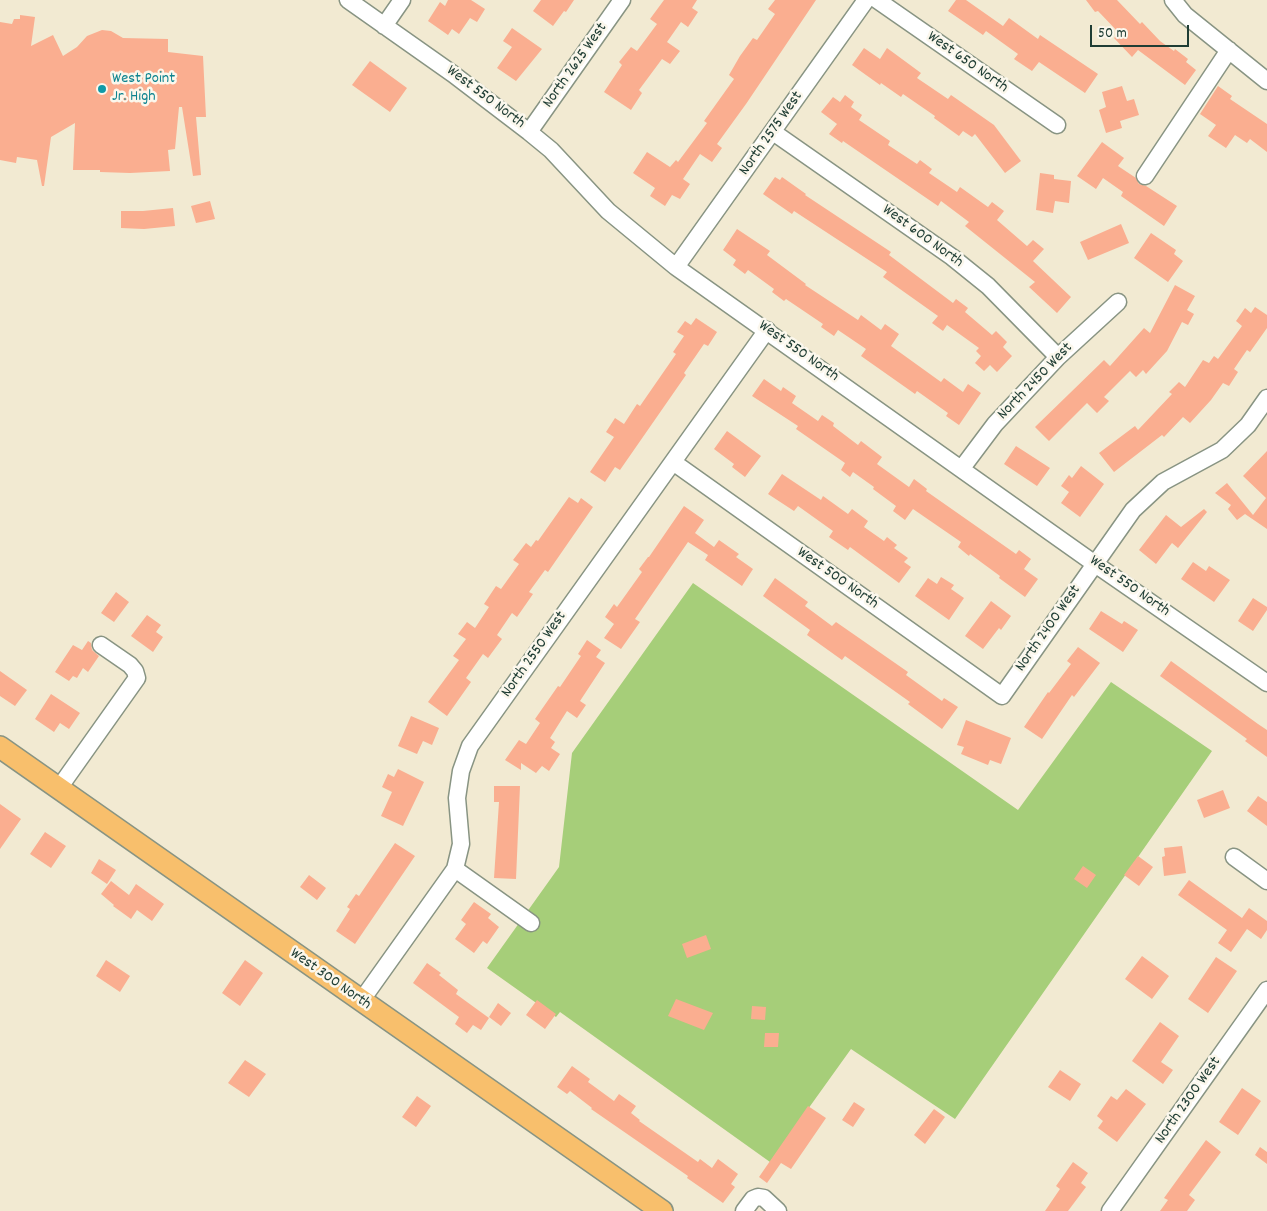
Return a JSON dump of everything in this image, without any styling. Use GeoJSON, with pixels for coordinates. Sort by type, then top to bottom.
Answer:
{"type":"FeatureCollection","features":[{"type":"Feature","properties":{"kind":"main road","name":"West 300 North"},"geometry":{"type":"LineString","coordinates":[[0,746],[662,1211]]}},
{"type":"Feature","properties":{"kind":"street","name":"West 550 North"},"geometry":{"type":"LineString","coordinates":[[348,0],[529,132],[551,150],[608,211],[676,267],[1095,564],[1265,678]]}},
{"type":"Feature","properties":{"kind":"street"},"geometry":{"type":"LineString","coordinates":[[384,26],[402,0]]}},
{"type":"Feature","properties":{"kind":"street","name":"North 2625 West"},"geometry":{"type":"LineString","coordinates":[[529,132],[622,0]]}},
{"type":"Feature","properties":{"kind":"street","name":"North 2575 West"},"geometry":{"type":"LineString","coordinates":[[676,267],[866,0]]}},
{"type":"Feature","properties":{"kind":"street","name":"West 650 North"},"geometry":{"type":"LineString","coordinates":[[877,0],[1057,125]]}},
{"type":"Feature","properties":{"kind":"street"},"geometry":{"type":"LineString","coordinates":[[1173,0],[1185,15],[1267,81]]}},
{"type":"Feature","properties":{"kind":"street"},"geometry":{"type":"LineString","coordinates":[[1145,176],[1229,50]]}},
{"type":"Feature","properties":{"kind":"street","name":"West 600 North"},"geometry":{"type":"LineString","coordinates":[[773,132],[959,263],[988,286],[1058,357]]}},
{"type":"Feature","properties":{"kind":"street","name":"North 2450 West"},"geometry":{"type":"LineString","coordinates":[[962,468],[996,424],[1058,357],[1118,302]]}},
{"type":"Feature","properties":{"kind":"street","name":"North 2550 West"},"geometry":{"type":"LineString","coordinates":[[361,1001],[456,869],[461,844],[457,798],[462,771],[470,746],[767,330]]}},
{"type":"Feature","properties":{"kind":"street","name":"North 2400 West"},"geometry":{"type":"LineString","coordinates":[[1002,696],[1133,510],[1163,482],[1222,450],[1248,425],[1267,398]]}},
{"type":"Feature","properties":{"kind":"street","name":"West 500 North"},"geometry":{"type":"LineString","coordinates":[[673,462],[1002,696]]}},
{"type":"Feature","properties":{"kind":"street"},"geometry":{"type":"LineString","coordinates":[[59,788],[137,678],[135,671],[130,665],[101,645]]}},
{"type":"Feature","properties":{"kind":"street"},"geometry":{"type":"LineString","coordinates":[[1234,857],[1267,881]]}},
{"type":"Feature","properties":{"kind":"street"},"geometry":{"type":"LineString","coordinates":[[456,869],[531,923]]}},
{"type":"Feature","properties":{"kind":"street","name":"North 2300 West"},"geometry":{"type":"LineString","coordinates":[[1110,1211],[1262,1007],[1267,990]]}},
{"type":"Feature","properties":{"kind":"street"},"geometry":{"type":"LineString","coordinates":[[744,1211],[753,1199],[758,1197],[772,1204],[778,1211]]}},
{"type":"Feature","properties":{"kind":"green space"},"geometry":{"type":"Polygon","coordinates":[[[693,583],[1018,810],[1111,682],[1212,751],[955,1119],[851,1049],[770,1162],[560,1012],[556,1017],[487,968],[559,867],[572,753],[693,583]]]}},
{"type":"Feature","properties":{"kind":"building"},"geometry":{"type":"Polygon","coordinates":[[[448,0],[471,0],[485,9],[477,22],[470,18],[459,34],[452,29],[448,35],[428,21],[440,2],[445,6],[448,0]]]}},
{"type":"Feature","properties":{"kind":"building"},"geometry":{"type":"Polygon","coordinates":[[[541,0],[574,0],[553,26],[533,11],[541,0]]]}},
{"type":"Feature","properties":{"kind":"building"},"geometry":{"type":"Polygon","coordinates":[[[664,0],[697,0],[692,8],[698,12],[688,27],[681,22],[667,42],[680,51],[670,64],[662,59],[639,90],[642,93],[631,110],[604,92],[622,65],[619,62],[631,47],[637,51],[657,24],[650,19],[664,0]]]}},
{"type":"Feature","properties":{"kind":"building"},"geometry":{"type":"Polygon","coordinates":[[[775,0],[816,0],[717,144],[722,148],[712,162],[700,154],[683,179],[690,184],[680,199],[672,195],[665,206],[650,196],[655,188],[633,173],[647,152],[670,167],[676,160],[678,162],[707,123],[704,121],[734,79],[729,75],[740,56],[753,38],[757,40],[775,14],[768,9],[775,0]]]}},
{"type":"Feature","properties":{"kind":"building"},"geometry":{"type":"Polygon","coordinates":[[[956,0],[966,0],[1003,26],[1009,18],[1038,39],[1040,35],[1098,74],[1085,93],[1039,62],[1032,71],[1014,59],[1018,54],[986,31],[983,35],[948,11],[956,0]]]}},
{"type":"Feature","properties":{"kind":"building"},"geometry":{"type":"Polygon","coordinates":[[[1086,0],[1117,0],[1160,41],[1188,59],[1186,62],[1196,70],[1185,85],[1138,50],[1132,57],[1114,38],[1119,33],[1098,11],[1095,12],[1086,0]]]}},
{"type":"Feature","properties":{"kind":"building","name":"West Point Jr. High"},"geometry":{"type":"Polygon","coordinates":[[[20,15],[35,17],[31,46],[53,35],[63,56],[77,47],[87,36],[102,30],[111,31],[123,38],[168,39],[168,52],[203,56],[206,117],[196,117],[201,175],[193,176],[182,107],[179,107],[175,149],[168,150],[170,171],[130,173],[73,170],[75,123],[51,137],[44,186],[42,186],[37,160],[17,157],[16,163],[0,160],[0,22],[12,24],[14,19],[20,19],[20,15]]]}},
{"type":"Feature","properties":{"kind":"building"},"geometry":{"type":"Polygon","coordinates":[[[512,28],[542,49],[516,81],[497,68],[512,47],[503,41],[512,28]]]}},
{"type":"Feature","properties":{"kind":"building"},"geometry":{"type":"Polygon","coordinates":[[[864,48],[880,59],[887,48],[921,73],[917,78],[948,99],[951,95],[994,125],[1021,161],[1005,173],[975,134],[972,137],[963,131],[959,136],[934,118],[935,116],[903,94],[901,97],[852,65],[864,48]]]}},
{"type":"Feature","properties":{"kind":"building"},"geometry":{"type":"Polygon","coordinates":[[[370,61],[407,88],[390,112],[352,85],[370,61]]]}},
{"type":"Feature","properties":{"kind":"building"},"geometry":{"type":"Polygon","coordinates":[[[1122,86],[1127,101],[1134,99],[1139,115],[1120,121],[1122,128],[1106,133],[1099,110],[1106,107],[1102,92],[1122,86]]]}},
{"type":"Feature","properties":{"kind":"building"},"geometry":{"type":"Polygon","coordinates":[[[1218,86],[1232,96],[1230,99],[1267,124],[1267,152],[1250,139],[1247,143],[1235,135],[1226,148],[1208,136],[1216,125],[1200,114],[1218,86]]]}},
{"type":"Feature","properties":{"kind":"building"},"geometry":{"type":"Polygon","coordinates":[[[845,95],[854,102],[851,107],[862,115],[859,120],[890,141],[888,145],[917,164],[920,160],[932,169],[929,173],[957,192],[960,187],[988,207],[992,202],[1004,211],[997,220],[1027,246],[1033,240],[1044,249],[1033,261],[1071,297],[1057,313],[1029,287],[1035,282],[965,226],[969,222],[941,201],[938,206],[843,141],[842,143],[829,134],[837,124],[821,112],[833,97],[840,102],[845,95]]]}},
{"type":"Feature","properties":{"kind":"building"},"geometry":{"type":"Polygon","coordinates":[[[1102,142],[1124,158],[1118,166],[1136,178],[1139,184],[1146,186],[1177,206],[1164,226],[1121,196],[1123,192],[1103,178],[1096,189],[1077,176],[1102,142]]]}},
{"type":"Feature","properties":{"kind":"building"},"geometry":{"type":"Polygon","coordinates":[[[1040,173],[1054,175],[1054,179],[1071,181],[1069,203],[1055,201],[1053,213],[1036,210],[1040,173]]]}},
{"type":"Feature","properties":{"kind":"building"},"geometry":{"type":"Polygon","coordinates":[[[775,177],[780,180],[782,177],[805,195],[891,252],[889,255],[953,303],[956,299],[968,308],[965,312],[992,335],[996,331],[1007,342],[1003,347],[1012,356],[997,372],[990,365],[984,371],[975,363],[981,356],[976,351],[979,348],[947,325],[943,331],[932,323],[938,316],[883,277],[887,272],[794,211],[792,214],[763,194],[775,177]]]}},
{"type":"Feature","properties":{"kind":"building"},"geometry":{"type":"Polygon","coordinates":[[[210,201],[215,219],[196,223],[191,206],[210,201]]]}},
{"type":"Feature","properties":{"kind":"building"},"geometry":{"type":"Polygon","coordinates":[[[173,208],[175,226],[144,229],[121,228],[121,211],[173,208]]]}},
{"type":"Feature","properties":{"kind":"building"},"geometry":{"type":"Polygon","coordinates":[[[1121,224],[1129,243],[1088,260],[1080,242],[1121,224]]]}},
{"type":"Feature","properties":{"kind":"building"},"geometry":{"type":"Polygon","coordinates":[[[737,229],[770,251],[767,255],[805,285],[858,320],[861,315],[881,330],[885,324],[899,334],[891,346],[941,382],[944,378],[963,392],[968,384],[981,393],[959,425],[946,416],[948,413],[917,391],[915,394],[861,356],[866,349],[838,330],[834,336],[821,327],[823,324],[786,299],[784,301],[772,292],[774,289],[748,270],[745,274],[733,265],[736,260],[723,250],[737,229]]]}},
{"type":"Feature","properties":{"kind":"building"},"geometry":{"type":"Polygon","coordinates":[[[1151,233],[1176,250],[1174,254],[1183,261],[1168,282],[1134,258],[1151,233]]]}},
{"type":"Feature","properties":{"kind":"building"},"geometry":{"type":"Polygon","coordinates":[[[1175,285],[1195,296],[1187,310],[1194,314],[1188,325],[1182,322],[1167,351],[1146,374],[1143,370],[1136,377],[1130,371],[1104,397],[1109,401],[1097,413],[1087,403],[1049,441],[1035,427],[1104,360],[1110,366],[1144,328],[1150,333],[1175,285]]]}},
{"type":"Feature","properties":{"kind":"building"},"geometry":{"type":"Polygon","coordinates":[[[1255,307],[1267,315],[1267,328],[1250,352],[1247,350],[1234,369],[1238,372],[1229,386],[1223,383],[1211,400],[1190,423],[1183,417],[1164,437],[1162,435],[1114,472],[1099,453],[1135,426],[1138,430],[1172,394],[1169,392],[1179,382],[1185,387],[1203,360],[1209,363],[1214,356],[1218,359],[1242,326],[1236,321],[1245,308],[1251,313],[1255,307]]]}},
{"type":"Feature","properties":{"kind":"building"},"geometry":{"type":"Polygon","coordinates":[[[696,318],[717,332],[708,346],[704,344],[684,373],[686,375],[620,470],[615,467],[605,482],[590,472],[614,437],[606,432],[615,418],[624,424],[637,404],[640,406],[676,354],[673,352],[684,336],[677,332],[685,321],[691,325],[696,318]]]}},
{"type":"Feature","properties":{"kind":"building"},"geometry":{"type":"Polygon","coordinates":[[[764,379],[781,391],[783,387],[796,396],[792,403],[818,421],[822,415],[834,423],[833,426],[858,445],[861,441],[882,457],[877,464],[909,487],[914,479],[927,489],[926,491],[1016,554],[1019,550],[1031,559],[1024,569],[1038,579],[1025,597],[999,578],[1000,576],[958,547],[961,542],[913,509],[905,520],[893,511],[896,506],[873,489],[874,487],[853,472],[850,477],[841,470],[845,463],[796,429],[798,426],[752,396],[764,379]]]}},
{"type":"Feature","properties":{"kind":"building"},"geometry":{"type":"Polygon","coordinates":[[[727,431],[761,456],[745,477],[732,467],[734,464],[714,449],[727,431]]]}},
{"type":"Feature","properties":{"kind":"building"},"geometry":{"type":"Polygon","coordinates":[[[1016,446],[1050,468],[1037,486],[1004,464],[1016,446]]]}},
{"type":"Feature","properties":{"kind":"building"},"geometry":{"type":"Polygon","coordinates":[[[1267,451],[1267,529],[1245,514],[1237,520],[1228,509],[1231,505],[1215,493],[1227,483],[1253,515],[1266,498],[1243,476],[1267,451]]]}},
{"type":"Feature","properties":{"kind":"building"},"geometry":{"type":"Polygon","coordinates":[[[1081,466],[1104,484],[1080,517],[1061,503],[1069,492],[1061,486],[1069,475],[1072,478],[1081,466]]]}},
{"type":"Feature","properties":{"kind":"building"},"geometry":{"type":"Polygon","coordinates":[[[782,474],[821,500],[823,496],[848,514],[852,509],[868,521],[864,527],[884,541],[887,537],[897,545],[894,548],[908,558],[904,562],[911,567],[899,583],[850,547],[848,550],[829,537],[833,531],[798,506],[794,511],[768,494],[782,474]]]}},
{"type":"Feature","properties":{"kind":"building"},"geometry":{"type":"Polygon","coordinates":[[[569,497],[578,503],[581,498],[593,507],[548,572],[545,570],[529,592],[533,594],[517,617],[512,613],[497,635],[502,639],[488,658],[483,654],[466,678],[471,682],[447,716],[428,702],[459,660],[453,656],[466,639],[458,634],[467,622],[475,628],[489,607],[484,604],[496,586],[501,589],[519,564],[513,560],[526,543],[531,547],[536,540],[538,541],[569,497]]]}},
{"type":"Feature","properties":{"kind":"building"},"geometry":{"type":"Polygon","coordinates":[[[684,506],[704,520],[695,533],[714,547],[719,540],[739,554],[736,557],[753,569],[742,586],[705,560],[708,555],[688,542],[635,619],[640,622],[621,649],[604,638],[614,624],[605,617],[614,604],[617,607],[642,572],[639,569],[684,506]]]}},
{"type":"Feature","properties":{"kind":"building"},"geometry":{"type":"Polygon","coordinates":[[[1204,509],[1207,512],[1178,548],[1172,543],[1156,564],[1139,550],[1166,515],[1181,527],[1204,509]]]}},
{"type":"Feature","properties":{"kind":"building"},"geometry":{"type":"Polygon","coordinates":[[[1193,562],[1206,571],[1209,566],[1230,580],[1214,602],[1181,579],[1193,562]]]}},
{"type":"Feature","properties":{"kind":"building"},"geometry":{"type":"Polygon","coordinates":[[[941,577],[954,585],[951,589],[964,598],[949,620],[915,596],[928,578],[937,584],[941,577]]]}},
{"type":"Feature","properties":{"kind":"building"},"geometry":{"type":"Polygon","coordinates":[[[775,578],[808,602],[805,606],[832,626],[836,622],[908,672],[906,675],[942,701],[944,698],[958,707],[942,729],[908,704],[910,702],[845,656],[842,660],[807,635],[810,630],[763,596],[775,578]]]}},
{"type":"Feature","properties":{"kind":"building"},"geometry":{"type":"Polygon","coordinates":[[[116,592],[129,602],[114,622],[101,613],[116,592]]]}},
{"type":"Feature","properties":{"kind":"building"},"geometry":{"type":"Polygon","coordinates":[[[1253,598],[1267,607],[1267,610],[1253,631],[1238,621],[1253,598]]]}},
{"type":"Feature","properties":{"kind":"building"},"geometry":{"type":"Polygon","coordinates":[[[991,601],[1011,616],[983,649],[965,636],[991,601]]]}},
{"type":"Feature","properties":{"kind":"building"},"geometry":{"type":"Polygon","coordinates":[[[1101,611],[1122,624],[1124,621],[1138,630],[1123,652],[1089,629],[1101,611]]]}},
{"type":"Feature","properties":{"kind":"building"},"geometry":{"type":"Polygon","coordinates":[[[147,615],[161,625],[156,632],[163,637],[153,652],[131,636],[147,615]]]}},
{"type":"Feature","properties":{"kind":"building"},"geometry":{"type":"Polygon","coordinates":[[[587,640],[601,650],[596,657],[605,663],[580,701],[586,705],[577,718],[567,711],[550,738],[555,742],[551,748],[560,754],[549,771],[542,766],[536,773],[521,763],[521,770],[505,760],[519,740],[526,744],[540,723],[535,719],[581,656],[578,654],[587,640]]]}},
{"type":"Feature","properties":{"kind":"building"},"geometry":{"type":"Polygon","coordinates":[[[88,641],[91,643],[92,650],[99,656],[88,672],[83,668],[77,678],[73,676],[69,681],[55,672],[73,645],[82,650],[88,641]]]}},
{"type":"Feature","properties":{"kind":"building"},"geometry":{"type":"Polygon","coordinates":[[[1078,647],[1100,663],[1074,697],[1072,695],[1042,739],[1024,727],[1048,692],[1071,664],[1067,661],[1078,647]]]}},
{"type":"Feature","properties":{"kind":"building"},"geometry":{"type":"Polygon","coordinates":[[[1171,661],[1267,730],[1267,757],[1245,741],[1247,739],[1160,676],[1171,661]]]}},
{"type":"Feature","properties":{"kind":"building"},"geometry":{"type":"Polygon","coordinates":[[[0,671],[27,690],[15,706],[0,696],[0,671]]]}},
{"type":"Feature","properties":{"kind":"building"},"geometry":{"type":"Polygon","coordinates":[[[51,694],[80,713],[69,729],[60,723],[54,732],[35,719],[51,694]]]}},
{"type":"Feature","properties":{"kind":"building"},"geometry":{"type":"Polygon","coordinates":[[[411,716],[439,728],[432,745],[423,741],[417,754],[398,746],[411,716]]]}},
{"type":"Feature","properties":{"kind":"building"},"geometry":{"type":"Polygon","coordinates":[[[966,720],[1011,738],[1001,764],[990,760],[988,765],[961,754],[964,747],[957,745],[966,720]]]}},
{"type":"Feature","properties":{"kind":"building"},"geometry":{"type":"Polygon","coordinates":[[[398,769],[424,782],[403,826],[381,816],[392,792],[382,787],[388,774],[394,777],[398,769]]]}},
{"type":"Feature","properties":{"kind":"building"},"geometry":{"type":"Polygon","coordinates":[[[494,786],[520,786],[516,879],[494,878],[499,802],[494,802],[494,786]]]}},
{"type":"Feature","properties":{"kind":"building"},"geometry":{"type":"Polygon","coordinates":[[[1223,790],[1230,808],[1204,818],[1197,800],[1223,790]]]}},
{"type":"Feature","properties":{"kind":"building"},"geometry":{"type":"Polygon","coordinates":[[[1258,796],[1267,802],[1267,826],[1247,811],[1258,796]]]}},
{"type":"Feature","properties":{"kind":"building"},"geometry":{"type":"Polygon","coordinates":[[[0,804],[21,819],[0,849],[0,804]]]}},
{"type":"Feature","properties":{"kind":"building"},"geometry":{"type":"Polygon","coordinates":[[[45,832],[66,846],[51,868],[30,854],[45,832]]]}},
{"type":"Feature","properties":{"kind":"building"},"geometry":{"type":"Polygon","coordinates":[[[395,843],[415,856],[355,944],[336,931],[350,909],[347,907],[356,894],[359,896],[395,843]]]}},
{"type":"Feature","properties":{"kind":"building"},"geometry":{"type":"Polygon","coordinates":[[[1182,846],[1186,873],[1164,876],[1162,857],[1165,856],[1164,848],[1182,846]]]}},
{"type":"Feature","properties":{"kind":"building"},"geometry":{"type":"Polygon","coordinates":[[[1138,856],[1153,867],[1139,886],[1124,875],[1138,856]]]}},
{"type":"Feature","properties":{"kind":"building"},"geometry":{"type":"Polygon","coordinates":[[[99,859],[116,870],[107,884],[91,873],[99,859]]]}},
{"type":"Feature","properties":{"kind":"building"},"geometry":{"type":"Polygon","coordinates":[[[1083,866],[1096,875],[1087,888],[1074,879],[1083,866]]]}},
{"type":"Feature","properties":{"kind":"building"},"geometry":{"type":"Polygon","coordinates":[[[309,875],[326,888],[317,900],[300,887],[309,875]]]}},
{"type":"Feature","properties":{"kind":"building"},"geometry":{"type":"Polygon","coordinates":[[[1189,880],[1242,918],[1249,908],[1267,921],[1267,930],[1261,939],[1247,929],[1231,952],[1218,943],[1227,930],[1178,895],[1189,880]]]}},
{"type":"Feature","properties":{"kind":"building"},"geometry":{"type":"Polygon","coordinates":[[[111,881],[129,895],[136,884],[164,904],[152,921],[137,910],[131,919],[113,906],[101,894],[111,881]]]}},
{"type":"Feature","properties":{"kind":"building"},"geometry":{"type":"Polygon","coordinates":[[[474,902],[491,914],[488,918],[499,927],[487,944],[483,941],[474,953],[455,939],[466,924],[461,920],[474,902]]]}},
{"type":"Feature","properties":{"kind":"building"},"geometry":{"type":"Polygon","coordinates":[[[706,935],[711,949],[687,958],[682,944],[706,935]]]}},
{"type":"Feature","properties":{"kind":"building"},"geometry":{"type":"Polygon","coordinates":[[[1142,956],[1169,976],[1152,999],[1125,979],[1142,956]]]}},
{"type":"Feature","properties":{"kind":"building"},"geometry":{"type":"Polygon","coordinates":[[[1216,957],[1237,971],[1208,1013],[1188,999],[1216,957]]]}},
{"type":"Feature","properties":{"kind":"building"},"geometry":{"type":"Polygon","coordinates":[[[106,960],[130,976],[120,992],[96,976],[106,960]]]}},
{"type":"Feature","properties":{"kind":"building"},"geometry":{"type":"Polygon","coordinates":[[[245,960],[263,973],[240,1006],[222,993],[245,960]]]}},
{"type":"Feature","properties":{"kind":"building"},"geometry":{"type":"Polygon","coordinates":[[[427,963],[441,973],[439,975],[458,990],[456,994],[489,1018],[481,1030],[473,1025],[467,1033],[455,1024],[459,1017],[413,983],[427,963]]]}},
{"type":"Feature","properties":{"kind":"building"},"geometry":{"type":"Polygon","coordinates":[[[676,999],[713,1013],[704,1030],[668,1016],[676,999]]]}},
{"type":"Feature","properties":{"kind":"building"},"geometry":{"type":"Polygon","coordinates":[[[537,1000],[556,1014],[545,1029],[526,1015],[537,1000]]]}},
{"type":"Feature","properties":{"kind":"building"},"geometry":{"type":"Polygon","coordinates":[[[498,1003],[511,1013],[501,1026],[489,1017],[498,1003]]]}},
{"type":"Feature","properties":{"kind":"building"},"geometry":{"type":"Polygon","coordinates":[[[752,1006],[766,1007],[765,1020],[751,1019],[752,1006]]]}},
{"type":"Feature","properties":{"kind":"building"},"geometry":{"type":"Polygon","coordinates":[[[1160,1022],[1179,1036],[1161,1062],[1173,1070],[1163,1084],[1132,1061],[1160,1022]]]}},
{"type":"Feature","properties":{"kind":"building"},"geometry":{"type":"Polygon","coordinates":[[[765,1033],[779,1033],[778,1047],[764,1047],[765,1033]]]}},
{"type":"Feature","properties":{"kind":"building"},"geometry":{"type":"Polygon","coordinates":[[[245,1060],[266,1074],[249,1097],[228,1083],[245,1060]]]}},
{"type":"Feature","properties":{"kind":"building"},"geometry":{"type":"Polygon","coordinates":[[[572,1066],[590,1079],[588,1082],[614,1101],[619,1094],[636,1106],[631,1113],[639,1121],[698,1162],[700,1159],[712,1168],[718,1159],[738,1174],[731,1184],[735,1187],[723,1203],[687,1178],[688,1176],[591,1109],[570,1091],[567,1094],[557,1087],[572,1066]]]}},
{"type":"Feature","properties":{"kind":"building"},"geometry":{"type":"Polygon","coordinates":[[[1060,1070],[1081,1084],[1070,1101],[1048,1087],[1060,1070]]]}},
{"type":"Feature","properties":{"kind":"building"},"geometry":{"type":"Polygon","coordinates":[[[1242,1088],[1261,1101],[1238,1135],[1219,1122],[1242,1088]]]}},
{"type":"Feature","properties":{"kind":"building"},"geometry":{"type":"Polygon","coordinates":[[[1126,1089],[1146,1104],[1117,1142],[1098,1128],[1103,1121],[1097,1116],[1111,1096],[1117,1100],[1126,1089]]]}},
{"type":"Feature","properties":{"kind":"building"},"geometry":{"type":"Polygon","coordinates":[[[417,1096],[431,1106],[416,1127],[402,1117],[417,1096]]]}},
{"type":"Feature","properties":{"kind":"building"},"geometry":{"type":"Polygon","coordinates":[[[854,1102],[865,1109],[853,1127],[842,1120],[854,1102]]]}},
{"type":"Feature","properties":{"kind":"building"},"geometry":{"type":"Polygon","coordinates":[[[808,1106],[826,1118],[791,1169],[781,1163],[767,1183],[759,1177],[808,1106]]]}},
{"type":"Feature","properties":{"kind":"building"},"geometry":{"type":"Polygon","coordinates":[[[934,1109],[945,1117],[925,1144],[914,1135],[934,1109]]]}},
{"type":"Feature","properties":{"kind":"building"},"geometry":{"type":"Polygon","coordinates":[[[1206,1140],[1221,1152],[1189,1195],[1195,1200],[1187,1211],[1160,1211],[1168,1200],[1164,1198],[1206,1140]]]}},
{"type":"Feature","properties":{"kind":"building"},"geometry":{"type":"Polygon","coordinates":[[[1260,1147],[1267,1152],[1267,1164],[1255,1155],[1260,1147]]]}},
{"type":"Feature","properties":{"kind":"building"},"geometry":{"type":"Polygon","coordinates":[[[1073,1162],[1088,1173],[1081,1183],[1086,1187],[1068,1211],[1045,1211],[1060,1189],[1056,1186],[1073,1162]]]}},
{"type":"Feature","properties":{"kind":"place","name":"West Point Jr. High"},"geometry":{"type":"Point","coordinates":[102,89]}}]}
